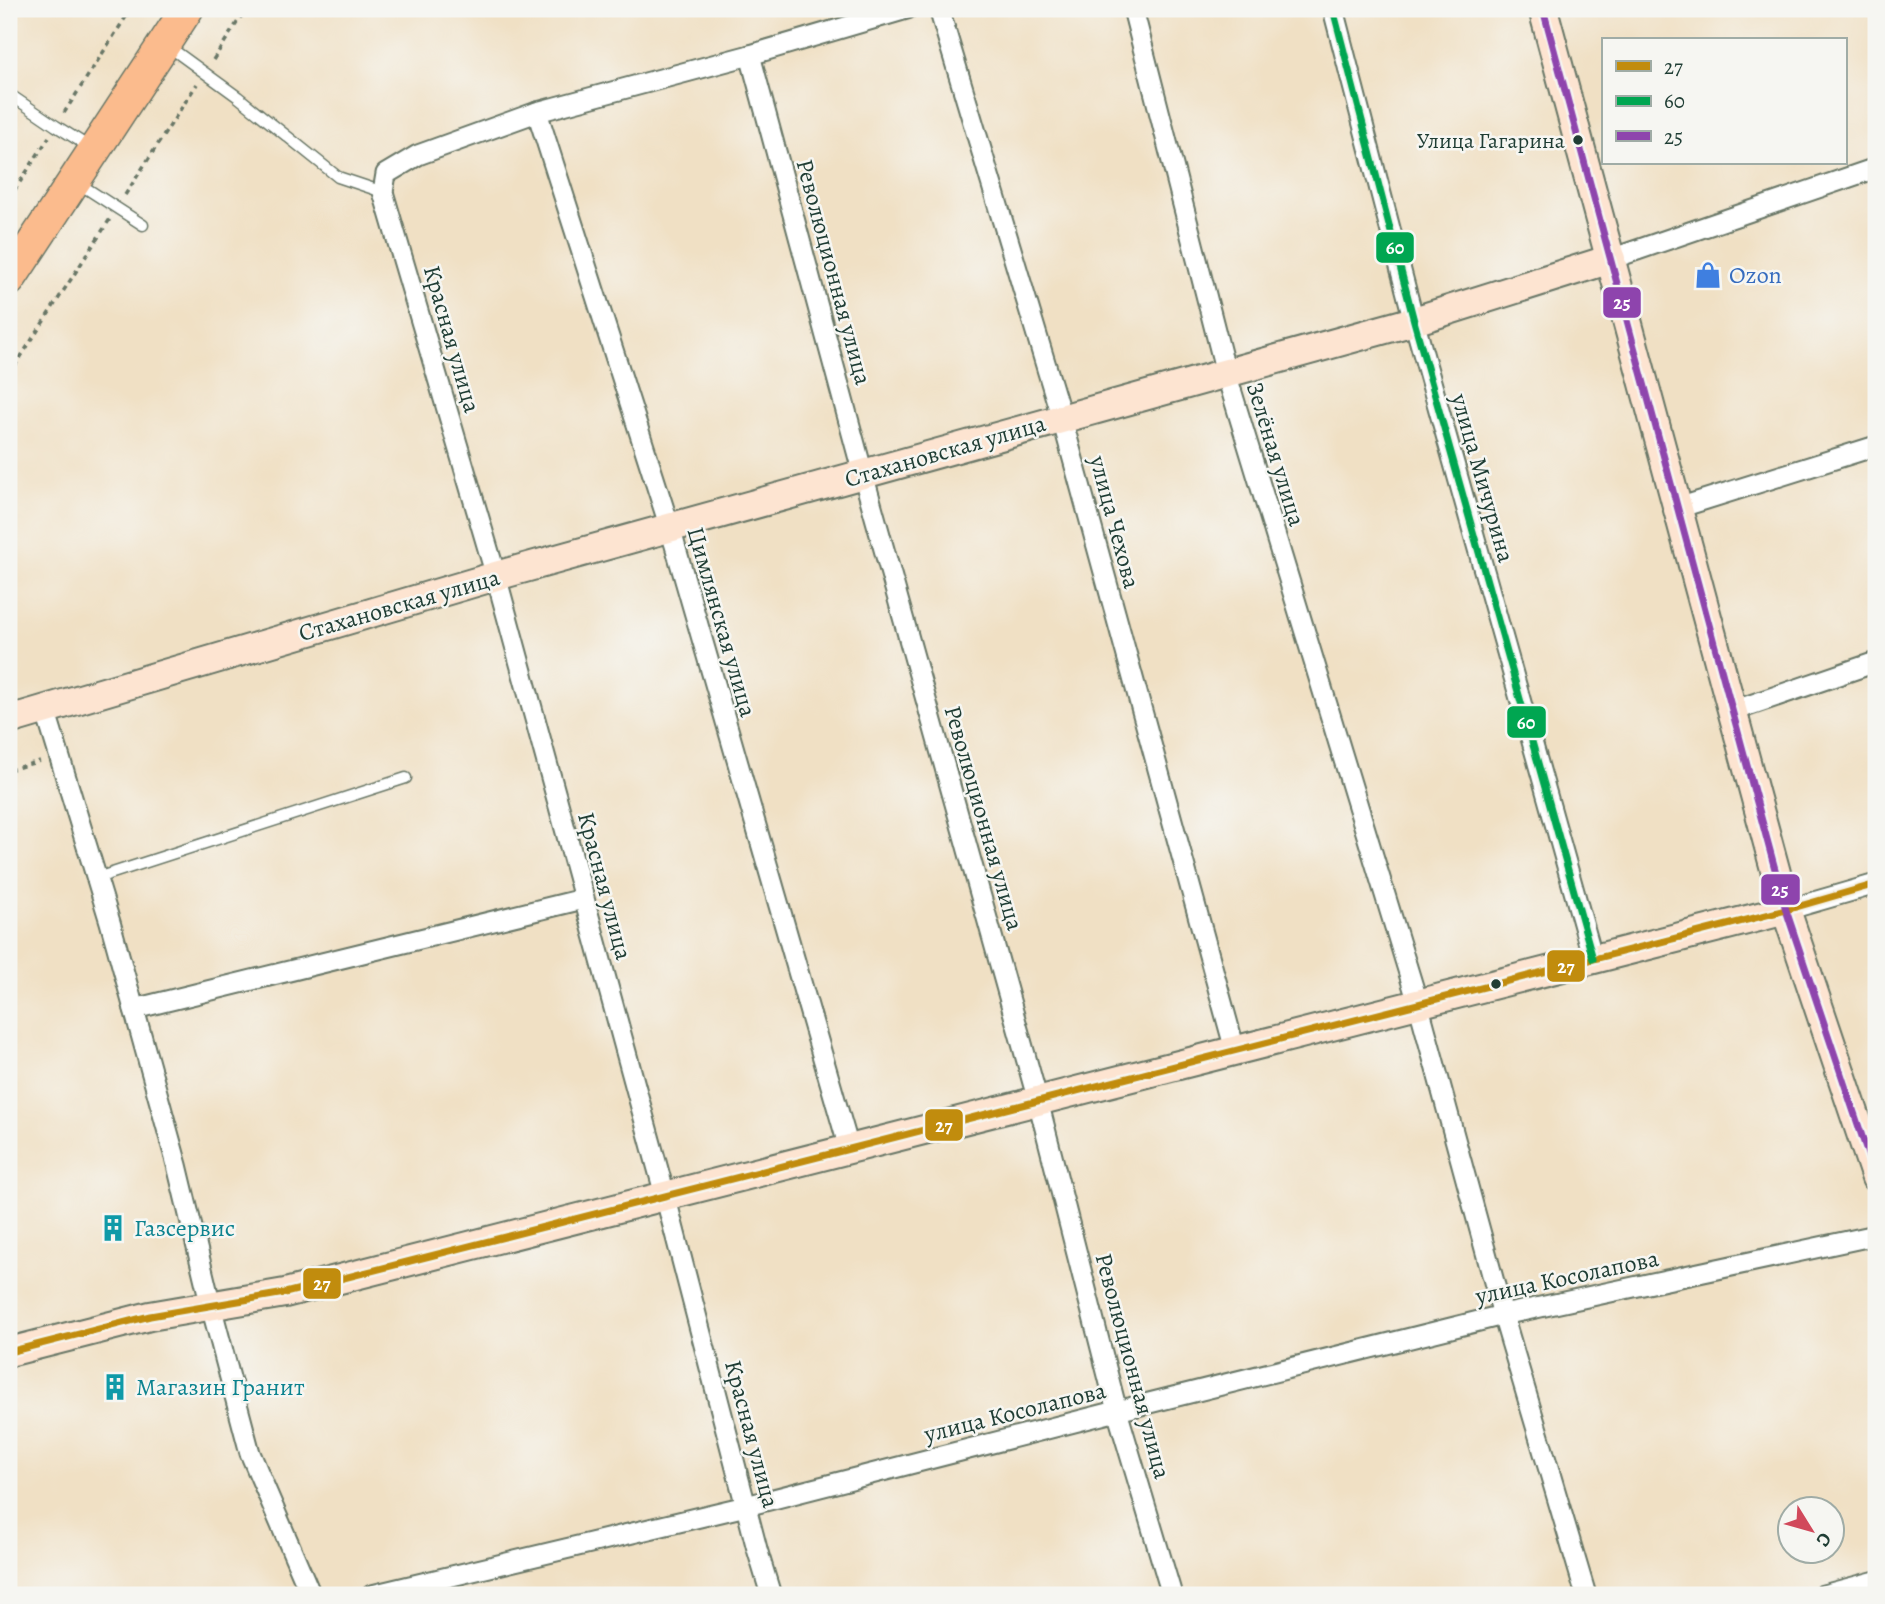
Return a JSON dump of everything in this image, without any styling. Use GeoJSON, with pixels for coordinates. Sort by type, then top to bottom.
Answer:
{"type":"FeatureCollection","features":[{"type":"Feature","properties":{"kind":"main road"},"geometry":{"type":"LineString","coordinates":[[9,280],[187,9]]}},
{"type":"Feature","properties":{"kind":"street"},"geometry":{"type":"LineString","coordinates":[[383,192],[386,174],[418,155],[537,112],[750,55],[907,9]]}},
{"type":"Feature","properties":{"kind":"street","name":"улица Чехова"},"geometry":{"type":"LineString","coordinates":[[939,9],[1062,419],[1235,1050]]}},
{"type":"Feature","properties":{"kind":"street","name":"Зелёная улица"},"geometry":{"type":"LineString","coordinates":[[1133,9],[1226,373],[1418,1003],[1503,1315],[1586,1595]]}},
{"type":"Feature","properties":{"kind":"street","name":"улица Мичурина"},"geometry":{"type":"LineString","coordinates":[[1333,9],[1414,321],[1593,959]]}},
{"type":"Feature","properties":{"kind":"street"},"geometry":{"type":"LineString","coordinates":[[1544,9],[1786,910],[1876,1178]]}},
{"type":"Feature","properties":{"kind":"street","name":"Революционная улица"},"geometry":{"type":"LineString","coordinates":[[750,55],[863,474],[1038,1101],[1117,1411],[1172,1595]]}},
{"type":"Feature","properties":{"kind":"street","name":"Цимлянская улица"},"geometry":{"type":"LineString","coordinates":[[537,112],[670,528],[849,1148]]}},
{"type":"Feature","properties":{"kind":"street","name":"Стахановская улица"},"geometry":{"type":"LineString","coordinates":[[9,720],[496,576],[1414,321],[1611,259],[1876,168]]}},
{"type":"Feature","properties":{"kind":"street","name":"Красная улица"},"geometry":{"type":"LineString","coordinates":[[383,192],[496,576],[771,1595]]}},
{"type":"Feature","properties":{"kind":"street"},"geometry":{"type":"LineString","coordinates":[[1678,508],[1876,446]]}},
{"type":"Feature","properties":{"kind":"street"},"geometry":{"type":"LineString","coordinates":[[1733,711],[1876,662]]}},
{"type":"Feature","properties":{"kind":"street"},"geometry":{"type":"LineString","coordinates":[[45,709],[97,878],[177,1165],[250,1453],[311,1595]]}},
{"type":"Feature","properties":{"kind":"street"},"geometry":{"type":"LineString","coordinates":[[9,1352],[150,1317],[285,1293],[1786,910],[1876,884]]}},
{"type":"Feature","properties":{"kind":"street"},"geometry":{"type":"LineString","coordinates":[[134,1009],[583,899]]}},
{"type":"Feature","properties":{"kind":"street","name":"улица Косолапова"},"geometry":{"type":"LineString","coordinates":[[372,1595],[746,1506],[1503,1315],[1876,1235]]}},
{"type":"Feature","properties":{"kind":"street"},"geometry":{"type":"LineString","coordinates":[[1823,1595],[1876,1581]]}},
{"type":"Feature","properties":{"kind":"lane"},"geometry":{"type":"LineString","coordinates":[[164,43],[238,97],[338,177],[383,192]]}},
{"type":"Feature","properties":{"kind":"lane"},"geometry":{"type":"LineString","coordinates":[[9,94],[94,150]]}},
{"type":"Feature","properties":{"kind":"lane"},"geometry":{"type":"LineString","coordinates":[[74,180],[143,225]]}},
{"type":"Feature","properties":{"kind":"lane"},"geometry":{"type":"LineString","coordinates":[[97,878],[406,778]]}},
{"type":"Feature","properties":{"kind":"path"},"geometry":{"type":"LineString","coordinates":[[9,199],[131,9]]}},
{"type":"Feature","properties":{"kind":"path"},"geometry":{"type":"LineString","coordinates":[[9,375],[246,9]]}},
{"type":"Feature","properties":{"kind":"path"},"geometry":{"type":"LineString","coordinates":[[9,770],[59,755]]}},
{"type":"Feature","properties":{"kind":"transit line","name":"60"},"geometry":{"type":"LineString","coordinates":[[1333,9],[1414,321],[1593,959]]}},
{"type":"Feature","properties":{"kind":"transit line","name":"25"},"geometry":{"type":"LineString","coordinates":[[1543,9],[1786,910],[1876,1178]]}},
{"type":"Feature","properties":{"kind":"transit line","name":"27"},"geometry":{"type":"LineString","coordinates":[[9,1352],[150,1316],[285,1293],[1786,910],[1876,884]]}},
{"type":"Feature","properties":{"kind":"place","name":"Улица Гагарина"},"geometry":{"type":"Point","coordinates":[1578,140]}},
{"type":"Feature","properties":{"kind":"place","name":"Ozon"},"geometry":{"type":"Point","coordinates":[1708,275]}},
{"type":"Feature","properties":{"kind":"place","name":"Газсервис"},"geometry":{"type":"Point","coordinates":[113,1228]}},
{"type":"Feature","properties":{"kind":"place","name":"Магазин Гранит"},"geometry":{"type":"Point","coordinates":[115,1387]}}]}
